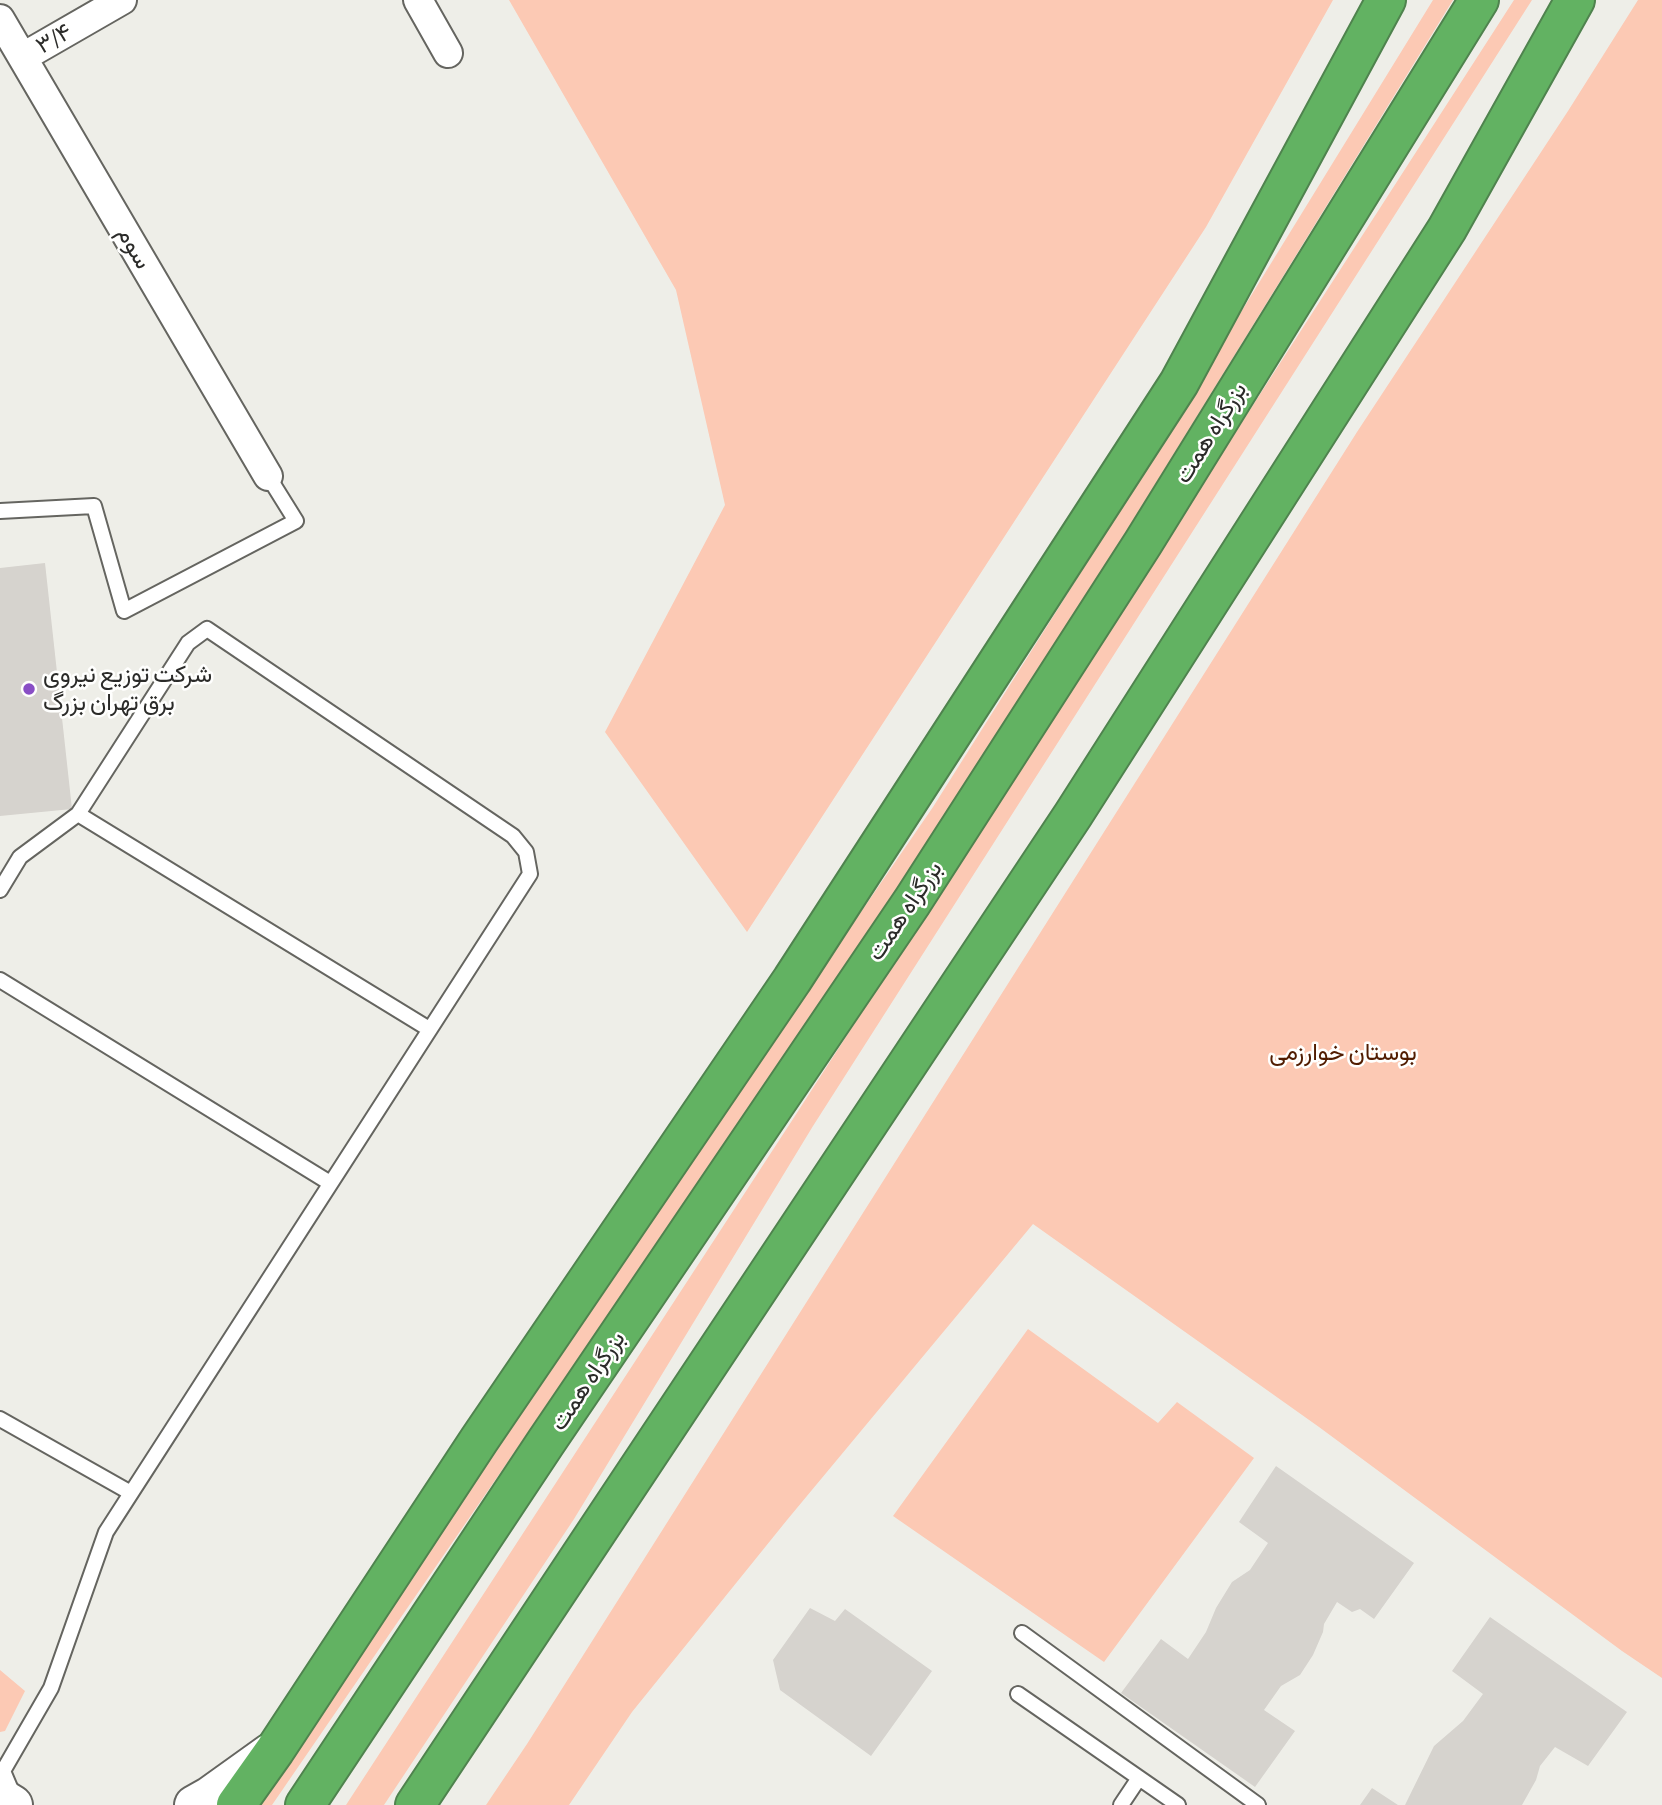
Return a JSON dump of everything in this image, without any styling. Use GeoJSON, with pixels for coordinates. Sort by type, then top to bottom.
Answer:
{"type":"FeatureCollection","features":[{"type":"Feature","properties":{"kind":"highway"},"geometry":{"type":"LineString","coordinates":[[236,1805],[479,1440],[792,980],[1179,383],[1386,0]]}},
{"type":"Feature","properties":{"kind":"highway","name":"بزرگراه همت"},"geometry":{"type":"LineString","coordinates":[[305,1805],[546,1441],[920,890],[1143,542],[1479,0]]}},
{"type":"Feature","properties":{"kind":"highway"},"geometry":{"type":"LineString","coordinates":[[415,1805],[1073,815],[1447,229],[1575,0]]}},
{"type":"Feature","properties":{"kind":"main road"},"geometry":{"type":"LineString","coordinates":[[194,1805],[275,1750]]}},
{"type":"Feature","properties":{"kind":"main road"},"geometry":{"type":"LineString","coordinates":[[0,1797],[16,1805]]}},
{"type":"Feature","properties":{"kind":"street","name":"۳/۴"},"geometry":{"type":"LineString","coordinates":[[23,57],[122,0]]}},
{"type":"Feature","properties":{"kind":"street"},"geometry":{"type":"LineString","coordinates":[[418,0],[448,53]]}},
{"type":"Feature","properties":{"kind":"street","name":"سوم"},"geometry":{"type":"LineString","coordinates":[[0,19],[268,476]]}},
{"type":"Feature","properties":{"kind":"lane"},"geometry":{"type":"LineString","coordinates":[[0,511],[94,506],[124,611],[296,521],[268,476]]}},
{"type":"Feature","properties":{"kind":"lane"},"geometry":{"type":"LineString","coordinates":[[0,890],[20,857],[78,814],[188,643],[207,629],[513,836],[526,852],[530,874],[106,1532],[51,1688],[3,1771],[16,1805]]}},
{"type":"Feature","properties":{"kind":"lane"},"geometry":{"type":"LineString","coordinates":[[78,814],[429,1029]]}},
{"type":"Feature","properties":{"kind":"lane"},"geometry":{"type":"LineString","coordinates":[[0,980],[330,1183]]}},
{"type":"Feature","properties":{"kind":"lane"},"geometry":{"type":"LineString","coordinates":[[0,1419],[131,1493]]}},
{"type":"Feature","properties":{"kind":"lane"},"geometry":{"type":"LineString","coordinates":[[1022,1633],[1258,1805]]}},
{"type":"Feature","properties":{"kind":"lane"},"geometry":{"type":"LineString","coordinates":[[1018,1694],[1178,1805]]}},
{"type":"Feature","properties":{"kind":"lane"},"geometry":{"type":"LineString","coordinates":[[1121,1805],[1139,1778]]}},
{"type":"Feature","properties":{"kind":"lane"},"geometry":{"type":"LineString","coordinates":[[0,1783],[16,1805]]}},
{"type":"Feature","properties":{"kind":"green space"},"geometry":{"type":"Polygon","coordinates":[[[509,0],[1333,0],[1206,227],[747,932],[605,732],[725,505],[676,290],[509,0]]]}},
{"type":"Feature","properties":{"kind":"green space"},"geometry":{"type":"Polygon","coordinates":[[[1433,0],[1453,0],[950,818],[272,1805],[248,1805],[933,807],[1078,577],[1433,0]]]}},
{"type":"Feature","properties":{"kind":"green space"},"geometry":{"type":"Polygon","coordinates":[[[1514,0],[1532,0],[813,1126],[574,1519],[384,1805],[346,1805],[793,1119],[1514,0]]]}},
{"type":"Feature","properties":{"kind":"green space","name":"بوستان خوارزمی"},"geometry":{"type":"Polygon","coordinates":[[[1638,0],[1662,0],[1662,1678],[1319,1427],[1033,1224],[787,1520],[632,1712],[569,1805],[486,1805],[1357,432],[1638,0]]]}},
{"type":"Feature","properties":{"kind":"green space"},"geometry":{"type":"Polygon","coordinates":[[[1028,1329],[1158,1423],[1177,1402],[1254,1458],[1104,1662],[893,1516],[1028,1329]]]}},
{"type":"Feature","properties":{"kind":"green space"},"geometry":{"type":"Polygon","coordinates":[[[0,1670],[25,1691],[5,1731],[0,1732],[0,1670]]]}},
{"type":"Feature","properties":{"kind":"building","name":"شرکت توزیع نیروی برق تهران بزرگ"},"geometry":{"type":"Polygon","coordinates":[[[45,563],[72,809],[0,816],[0,568],[45,563]]]}},
{"type":"Feature","properties":{"kind":"building"},"geometry":{"type":"Polygon","coordinates":[[[1276,1466],[1414,1563],[1374,1619],[1360,1609],[1352,1612],[1337,1602],[1324,1624],[1313,1655],[1300,1675],[1281,1686],[1264,1710],[1295,1731],[1255,1787],[1121,1693],[1161,1639],[1188,1659],[1206,1632],[1216,1608],[1232,1582],[1250,1570],[1268,1543],[1239,1522],[1276,1466]]]}},
{"type":"Feature","properties":{"kind":"building"},"geometry":{"type":"Polygon","coordinates":[[[810,1608],[835,1621],[845,1609],[932,1671],[871,1756],[780,1690],[773,1660],[810,1608]]]}},
{"type":"Feature","properties":{"kind":"building"},"geometry":{"type":"Polygon","coordinates":[[[1490,1617],[1627,1712],[1588,1766],[1555,1747],[1540,1766],[1536,1780],[1522,1805],[1405,1805],[1434,1746],[1463,1721],[1483,1694],[1452,1671],[1490,1617]]]}},
{"type":"Feature","properties":{"kind":"building"},"geometry":{"type":"Polygon","coordinates":[[[1372,1788],[1398,1805],[1360,1805],[1372,1788]]]}},
{"type":"Feature","properties":{"kind":"place","name":"شرکت توزیع نیروی برق تهران بزرگ"},"geometry":{"type":"Point","coordinates":[29,689]}}]}
